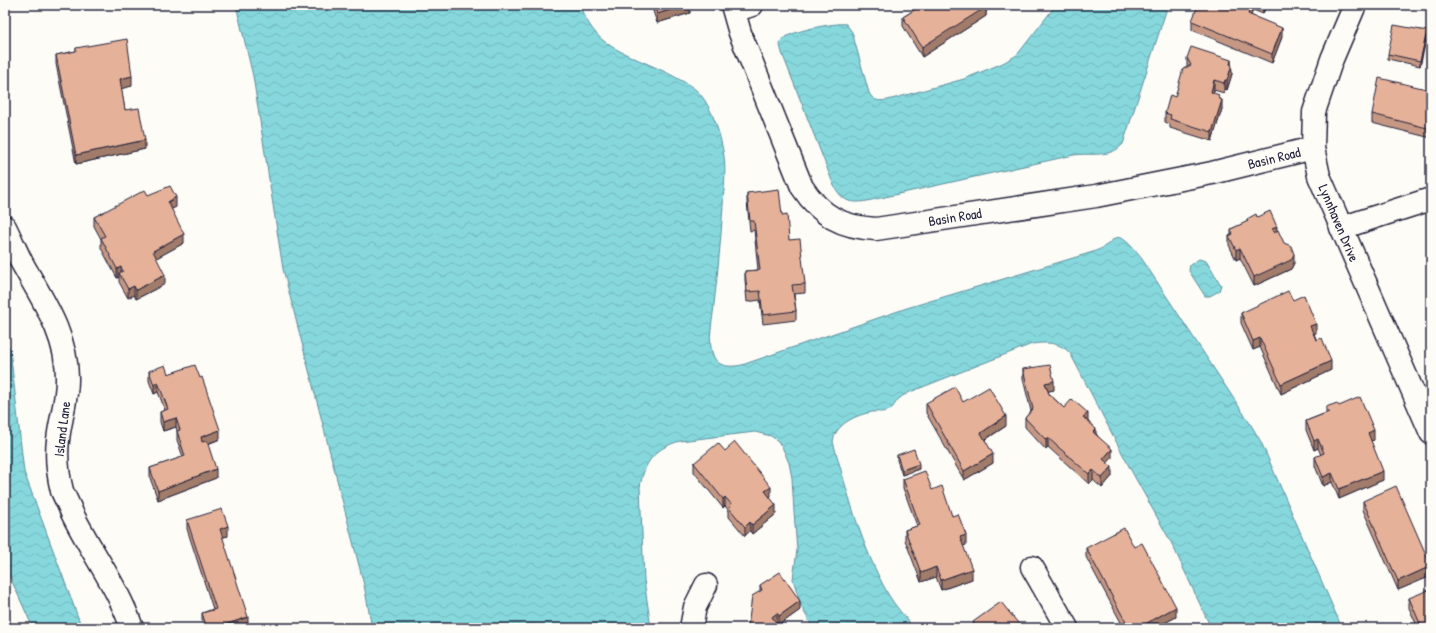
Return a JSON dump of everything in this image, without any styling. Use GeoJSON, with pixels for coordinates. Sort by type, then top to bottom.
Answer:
{"type":"FeatureCollection","features":[{"type":"Feature","properties":{"kind":"street","name":"Lynnhaven Drive"},"geometry":{"type":"LineString","coordinates":[[1355,5],[1332,59],[1314,112],[1313,148],[1319,176],[1431,433]]}},
{"type":"Feature","properties":{"kind":"street","name":"Basin Road"},"geometry":{"type":"LineString","coordinates":[[739,7],[740,32],[802,187],[811,201],[827,215],[842,224],[859,228],[876,229],[1096,196],[1212,173],[1313,148]]}},
{"type":"Feature","properties":{"kind":"street"},"geometry":{"type":"LineString","coordinates":[[1341,228],[1431,199]]}},
{"type":"Feature","properties":{"kind":"street","name":"Island Lane"},"geometry":{"type":"LineString","coordinates":[[5,227],[21,262],[56,323],[64,354],[67,379],[64,412],[58,440],[57,453],[57,466],[62,491],[82,533],[114,587],[132,628]]}},
{"type":"Feature","properties":{"kind":"street"},"geometry":{"type":"LineString","coordinates":[[1032,567],[1067,628]]}},
{"type":"Feature","properties":{"kind":"street"},"geometry":{"type":"LineString","coordinates":[[691,628],[695,607],[706,585]]}},
{"type":"Feature","properties":{"kind":"water"},"geometry":{"type":"Polygon","coordinates":[[[236,5],[579,5],[593,30],[605,42],[621,52],[667,73],[698,91],[713,115],[719,132],[724,156],[725,180],[710,343],[715,359],[725,366],[742,365],[907,308],[1093,252],[1102,248],[1115,238],[1126,241],[1142,259],[1261,442],[1342,628],[1211,628],[1172,544],[1132,472],[1070,353],[1066,349],[1057,345],[1043,343],[1032,344],[910,392],[898,399],[889,410],[883,412],[866,413],[847,421],[838,430],[835,436],[833,442],[844,481],[856,520],[870,557],[888,594],[914,628],[813,628],[801,606],[793,579],[797,550],[792,478],[789,463],[778,441],[771,436],[755,432],[680,441],[671,444],[657,452],[644,470],[640,487],[644,580],[651,628],[372,628],[364,585],[283,269],[253,76],[236,5]]]}},
{"type":"Feature","properties":{"kind":"water"},"geometry":{"type":"Polygon","coordinates":[[[1056,5],[1168,5],[1123,144],[1117,149],[1105,154],[1069,156],[867,201],[851,202],[840,195],[834,186],[782,53],[780,47],[781,41],[791,34],[811,28],[846,24],[852,32],[869,93],[873,98],[882,101],[964,79],[1003,63],[1017,55],[1056,5]]]}},
{"type":"Feature","properties":{"kind":"water"},"geometry":{"type":"Polygon","coordinates":[[[1199,259],[1206,261],[1221,285],[1219,291],[1210,296],[1205,296],[1189,271],[1190,265],[1199,259]]]}},
{"type":"Feature","properties":{"kind":"water"},"geometry":{"type":"Polygon","coordinates":[[[5,340],[10,349],[24,472],[82,628],[33,628],[5,566],[5,340]]]}},
{"type":"Feature","properties":{"kind":"building"},"geometry":{"type":"Polygon","coordinates":[[[654,5],[686,5],[657,14],[654,5]]]}},
{"type":"Feature","properties":{"kind":"building"},"geometry":{"type":"Polygon","coordinates":[[[922,5],[985,5],[986,7],[922,47],[903,17],[922,5]]]}},
{"type":"Feature","properties":{"kind":"building"},"geometry":{"type":"Polygon","coordinates":[[[1198,5],[1251,5],[1248,14],[1282,28],[1272,54],[1192,21],[1198,5]]]}},
{"type":"Feature","properties":{"kind":"building"},"geometry":{"type":"Polygon","coordinates":[[[1394,25],[1427,31],[1420,61],[1388,54],[1394,25]]]}},
{"type":"Feature","properties":{"kind":"building"},"geometry":{"type":"Polygon","coordinates":[[[127,39],[132,76],[120,79],[125,110],[139,108],[145,140],[76,155],[56,55],[76,51],[76,48],[127,39]]]}},
{"type":"Feature","properties":{"kind":"building"},"geometry":{"type":"Polygon","coordinates":[[[1191,47],[1231,60],[1230,64],[1232,65],[1227,80],[1225,80],[1224,83],[1214,80],[1211,92],[1219,95],[1218,98],[1222,100],[1212,132],[1170,119],[1171,115],[1165,113],[1170,95],[1175,97],[1183,69],[1191,65],[1187,58],[1191,47]]]}},
{"type":"Feature","properties":{"kind":"building"},"geometry":{"type":"Polygon","coordinates":[[[1379,78],[1431,90],[1431,129],[1372,114],[1379,78]]]}},
{"type":"Feature","properties":{"kind":"building"},"geometry":{"type":"Polygon","coordinates":[[[170,186],[176,197],[168,202],[184,234],[153,251],[165,275],[136,290],[134,286],[128,289],[119,273],[123,271],[121,267],[117,269],[101,238],[105,236],[94,217],[145,190],[148,195],[170,186]]]}},
{"type":"Feature","properties":{"kind":"building"},"geometry":{"type":"Polygon","coordinates":[[[779,189],[782,215],[787,214],[789,240],[800,239],[805,284],[792,285],[796,311],[763,315],[760,291],[747,292],[745,271],[760,270],[754,221],[750,221],[747,193],[779,189]]]}},
{"type":"Feature","properties":{"kind":"building"},"geometry":{"type":"Polygon","coordinates":[[[1270,211],[1277,227],[1272,229],[1274,233],[1278,230],[1284,243],[1291,246],[1294,254],[1291,260],[1254,277],[1240,248],[1236,250],[1229,236],[1233,234],[1231,229],[1248,221],[1247,219],[1256,214],[1257,217],[1270,211]]]}},
{"type":"Feature","properties":{"kind":"building"},"geometry":{"type":"Polygon","coordinates":[[[1288,291],[1293,300],[1304,295],[1316,324],[1310,326],[1316,340],[1322,338],[1331,361],[1281,384],[1260,338],[1253,341],[1241,313],[1288,291]]]}},
{"type":"Feature","properties":{"kind":"building"},"geometry":{"type":"Polygon","coordinates":[[[165,365],[168,374],[195,365],[200,378],[202,377],[220,430],[201,437],[202,442],[207,441],[216,469],[158,491],[150,468],[185,456],[177,431],[180,430],[176,418],[163,422],[160,412],[168,409],[158,382],[154,385],[149,371],[165,365]]]}},
{"type":"Feature","properties":{"kind":"building"},"geometry":{"type":"Polygon","coordinates":[[[1050,365],[1054,381],[1045,383],[1049,394],[1064,408],[1072,399],[1088,413],[1083,417],[1096,429],[1093,432],[1112,449],[1103,459],[1112,467],[1102,478],[1093,470],[1089,474],[1048,438],[1046,440],[1025,418],[1033,409],[1023,369],[1050,365]]]}},
{"type":"Feature","properties":{"kind":"building"},"geometry":{"type":"Polygon","coordinates":[[[955,387],[963,402],[989,387],[1006,416],[981,433],[993,454],[964,471],[926,403],[955,387]]]}},
{"type":"Feature","properties":{"kind":"building"},"geometry":{"type":"Polygon","coordinates":[[[1360,397],[1374,430],[1368,433],[1383,471],[1339,489],[1332,473],[1323,477],[1315,457],[1324,453],[1318,439],[1314,441],[1306,421],[1329,412],[1326,407],[1337,403],[1339,406],[1360,397]]]}},
{"type":"Feature","properties":{"kind":"building"},"geometry":{"type":"Polygon","coordinates":[[[735,442],[771,487],[765,491],[776,505],[752,525],[750,522],[745,527],[729,508],[732,505],[725,497],[723,499],[694,463],[718,443],[725,451],[735,442]]]}},
{"type":"Feature","properties":{"kind":"building"},"geometry":{"type":"Polygon","coordinates":[[[914,449],[919,464],[902,470],[897,455],[914,449]]]}},
{"type":"Feature","properties":{"kind":"building"},"geometry":{"type":"Polygon","coordinates":[[[925,471],[932,490],[942,486],[952,516],[958,514],[966,535],[960,537],[972,569],[941,580],[936,567],[921,573],[905,530],[920,525],[903,479],[925,471]]]}},
{"type":"Feature","properties":{"kind":"building"},"geometry":{"type":"Polygon","coordinates":[[[1396,486],[1431,566],[1398,581],[1363,501],[1396,486]]]}},
{"type":"Feature","properties":{"kind":"building"},"geometry":{"type":"Polygon","coordinates":[[[222,509],[228,526],[220,529],[248,617],[215,628],[207,628],[202,613],[216,609],[187,520],[222,509]]]}},
{"type":"Feature","properties":{"kind":"building"},"geometry":{"type":"Polygon","coordinates":[[[1124,528],[1134,547],[1142,543],[1176,607],[1138,628],[1129,628],[1086,548],[1124,528]]]}},
{"type":"Feature","properties":{"kind":"building"},"geometry":{"type":"Polygon","coordinates":[[[780,572],[800,601],[779,616],[777,613],[772,617],[780,628],[748,628],[752,596],[762,590],[760,585],[780,572]]]}},
{"type":"Feature","properties":{"kind":"building"},"geometry":{"type":"Polygon","coordinates":[[[1431,589],[1431,628],[1422,628],[1409,598],[1431,589]]]}},
{"type":"Feature","properties":{"kind":"building"},"geometry":{"type":"Polygon","coordinates":[[[1001,602],[1022,628],[969,627],[974,624],[973,622],[1001,602]]]}}]}
